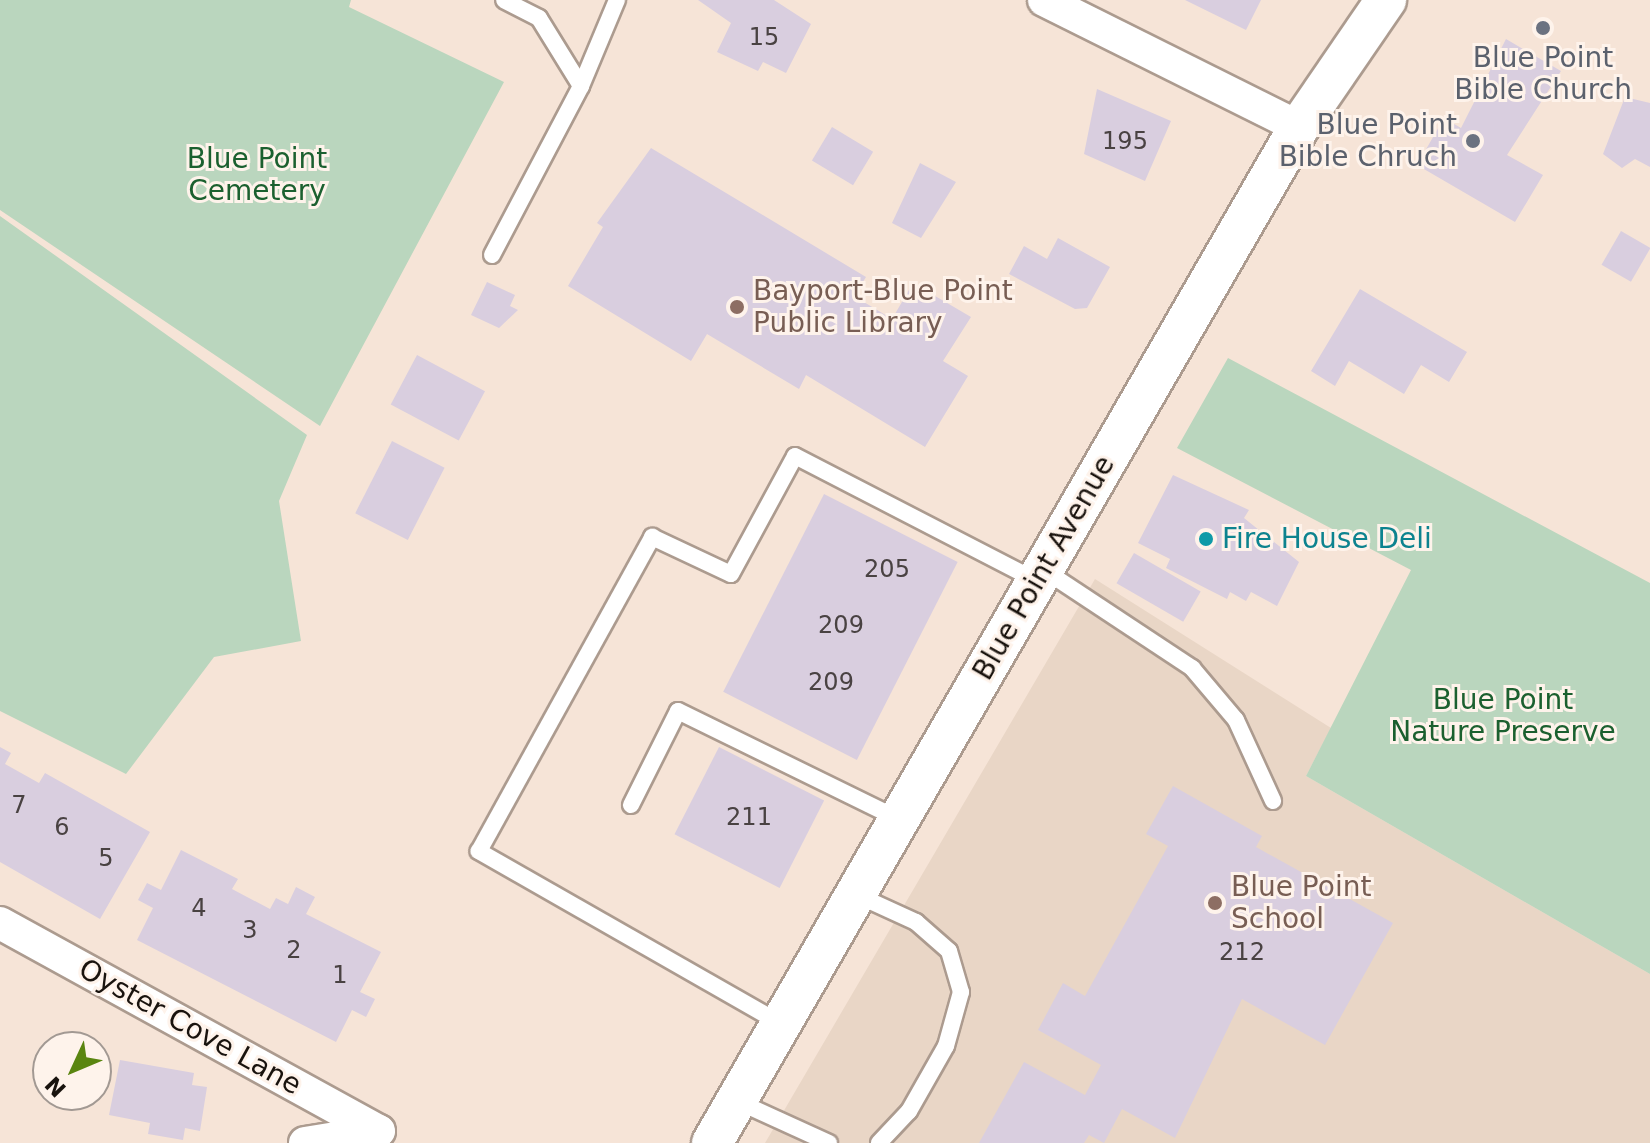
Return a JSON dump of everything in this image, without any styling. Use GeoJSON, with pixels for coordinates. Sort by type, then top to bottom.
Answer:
{"type":"FeatureCollection","features":[{"type":"Feature","properties":{"kind":"street"},"geometry":{"type":"LineString","coordinates":[[1044,0],[1299,127]]}},
{"type":"Feature","properties":{"kind":"street","name":"Blue Point Avenue"},"geometry":{"type":"LineString","coordinates":[[712,1143],[1299,127],[1386,0]]}},
{"type":"Feature","properties":{"kind":"street","name":"Oyster Cove Lane"},"geometry":{"type":"LineString","coordinates":[[0,923],[392,1137]]}},
{"type":"Feature","properties":{"kind":"street","name":"Oyster Cove Lane"},"geometry":{"type":"LineString","coordinates":[[305,1143],[392,1137]]}},
{"type":"Feature","properties":{"kind":"lane"},"geometry":{"type":"LineString","coordinates":[[504,0],[539,18],[581,86]]}},
{"type":"Feature","properties":{"kind":"lane"},"geometry":{"type":"LineString","coordinates":[[492,255],[581,86],[617,0]]}},
{"type":"Feature","properties":{"kind":"lane"},"geometry":{"type":"LineString","coordinates":[[782,1024],[479,851],[652,537],[731,574],[795,456],[1040,575],[1192,668],[1236,720],[1273,801]]}},
{"type":"Feature","properties":{"kind":"lane"},"geometry":{"type":"LineString","coordinates":[[631,805],[678,711],[899,820]]}},
{"type":"Feature","properties":{"kind":"lane"},"geometry":{"type":"LineString","coordinates":[[856,895],[916,922],[949,951],[961,992],[946,1046],[909,1111],[879,1143]]}},
{"type":"Feature","properties":{"kind":"lane"},"geometry":{"type":"LineString","coordinates":[[737,1101],[829,1143]]}},
{"type":"Feature","properties":{"kind":"shaded area","name":"Blue Point School"},"geometry":{"type":"Polygon","coordinates":[[[1095,579],[1331,728],[1306,776],[1650,974],[1650,1143],[765,1143],[1095,579]]]}},
{"type":"Feature","properties":{"kind":"green space","name":"Blue Point Cemetery"},"geometry":{"type":"Polygon","coordinates":[[[0,0],[351,0],[349,7],[504,82],[320,426],[0,210],[0,0]]]}},
{"type":"Feature","properties":{"kind":"green space"},"geometry":{"type":"Polygon","coordinates":[[[0,216],[307,435],[279,501],[301,641],[214,657],[126,774],[0,711],[0,216]]]}},
{"type":"Feature","properties":{"kind":"green space","name":"Blue Point Nature Preserve"},"geometry":{"type":"Polygon","coordinates":[[[1228,358],[1650,583],[1650,974],[1306,776],[1411,570],[1177,448],[1228,358]]]}},
{"type":"Feature","properties":{"kind":"building"},"geometry":{"type":"Polygon","coordinates":[[[698,0],[774,0],[811,24],[786,73],[763,62],[758,71],[717,52],[731,23],[698,0]]]}},
{"type":"Feature","properties":{"kind":"building"},"geometry":{"type":"Polygon","coordinates":[[[1185,0],[1261,0],[1246,30],[1185,0]]]}},
{"type":"Feature","properties":{"kind":"building","name":"Blue Point Bible Chruch"},"geometry":{"type":"Polygon","coordinates":[[[1506,39],[1561,71],[1507,155],[1543,175],[1515,222],[1417,165],[1444,118],[1461,128],[1506,39]]]}},
{"type":"Feature","properties":{"kind":"building"},"geometry":{"type":"Polygon","coordinates":[[[1097,89],[1171,121],[1145,181],[1084,154],[1097,89]]]}},
{"type":"Feature","properties":{"kind":"building"},"geometry":{"type":"Polygon","coordinates":[[[1625,97],[1650,103],[1650,167],[1635,159],[1622,168],[1603,154],[1625,97]]]}},
{"type":"Feature","properties":{"kind":"building"},"geometry":{"type":"Polygon","coordinates":[[[832,127],[873,152],[853,185],[812,160],[832,127]]]}},
{"type":"Feature","properties":{"kind":"building","name":"Bayport-Blue Point Public Library"},"geometry":{"type":"Polygon","coordinates":[[[651,148],[866,277],[854,296],[892,319],[913,283],[971,317],[943,361],[968,376],[925,447],[806,375],[799,389],[707,334],[691,361],[568,286],[603,227],[597,223],[651,148]]]}},
{"type":"Feature","properties":{"kind":"building"},"geometry":{"type":"Polygon","coordinates":[[[920,163],[956,182],[921,238],[892,223],[920,163]]]}},
{"type":"Feature","properties":{"kind":"building"},"geometry":{"type":"Polygon","coordinates":[[[1621,231],[1650,248],[1631,282],[1602,265],[1621,231]]]}},
{"type":"Feature","properties":{"kind":"building"},"geometry":{"type":"Polygon","coordinates":[[[1058,238],[1110,267],[1087,308],[1075,309],[1009,274],[1024,246],[1047,259],[1058,238]]]}},
{"type":"Feature","properties":{"kind":"building"},"geometry":{"type":"Polygon","coordinates":[[[487,282],[515,295],[510,306],[518,310],[499,328],[471,315],[487,282]]]}},
{"type":"Feature","properties":{"kind":"building"},"geometry":{"type":"Polygon","coordinates":[[[1360,289],[1467,352],[1449,382],[1421,365],[1404,394],[1349,361],[1335,386],[1311,371],[1360,289]]]}},
{"type":"Feature","properties":{"kind":"building"},"geometry":{"type":"Polygon","coordinates":[[[417,355],[485,391],[459,441],[391,404],[417,355]]]}},
{"type":"Feature","properties":{"kind":"building"},"geometry":{"type":"Polygon","coordinates":[[[392,441],[445,468],[408,540],[355,513],[392,441]]]}},
{"type":"Feature","properties":{"kind":"building","name":"Fire House Deli"},"geometry":{"type":"Polygon","coordinates":[[[1173,475],[1249,510],[1244,518],[1299,562],[1277,606],[1251,592],[1246,601],[1230,592],[1227,599],[1166,568],[1170,559],[1138,543],[1173,475]]]}},
{"type":"Feature","properties":{"kind":"building"},"geometry":{"type":"Polygon","coordinates":[[[824,494],[958,562],[857,760],[723,692],[824,494]]]}},
{"type":"Feature","properties":{"kind":"building"},"geometry":{"type":"Polygon","coordinates":[[[1134,553],[1201,592],[1183,622],[1116,583],[1134,553]]]}},
{"type":"Feature","properties":{"kind":"building"},"geometry":{"type":"Polygon","coordinates":[[[0,747],[11,753],[5,764],[39,783],[45,773],[150,832],[100,919],[0,862],[0,747]]]}},
{"type":"Feature","properties":{"kind":"building"},"geometry":{"type":"Polygon","coordinates":[[[719,747],[824,801],[780,888],[675,834],[719,747]]]}},
{"type":"Feature","properties":{"kind":"building"},"geometry":{"type":"Polygon","coordinates":[[[1173,786],[1262,836],[1256,847],[1393,923],[1325,1045],[1242,999],[1175,1138],[1122,1109],[1104,1143],[1089,1135],[1084,1143],[979,1143],[1024,1062],[1085,1095],[1101,1065],[1038,1030],[1063,983],[1085,996],[1168,846],[1146,834],[1173,786]]]}},
{"type":"Feature","properties":{"kind":"building"},"geometry":{"type":"Polygon","coordinates":[[[181,850],[238,879],[232,889],[270,909],[276,898],[288,904],[296,887],[315,897],[306,914],[381,952],[360,992],[375,999],[366,1017],[352,1010],[336,1042],[137,940],[153,908],[138,900],[147,883],[161,890],[181,850]]]}},
{"type":"Feature","properties":{"kind":"building"},"geometry":{"type":"Polygon","coordinates":[[[120,1060],[194,1073],[192,1085],[207,1087],[200,1131],[185,1128],[183,1140],[148,1134],[150,1123],[109,1115],[120,1060]]]}},
{"type":"Feature","properties":{"kind":"place","name":"Blue Point Bible Church"},"geometry":{"type":"Point","coordinates":[1543,28]}},
{"type":"Feature","properties":{"kind":"place","name":"Blue Point Bible Chruch"},"geometry":{"type":"Point","coordinates":[1473,141]}},
{"type":"Feature","properties":{"kind":"place","name":"Bayport-Blue Point Public Library"},"geometry":{"type":"Point","coordinates":[737,307]}},
{"type":"Feature","properties":{"kind":"place","name":"Fire House Deli"},"geometry":{"type":"Point","coordinates":[1206,539]}},
{"type":"Feature","properties":{"kind":"place","name":"Blue Point School"},"geometry":{"type":"Point","coordinates":[1215,903]}}]}
